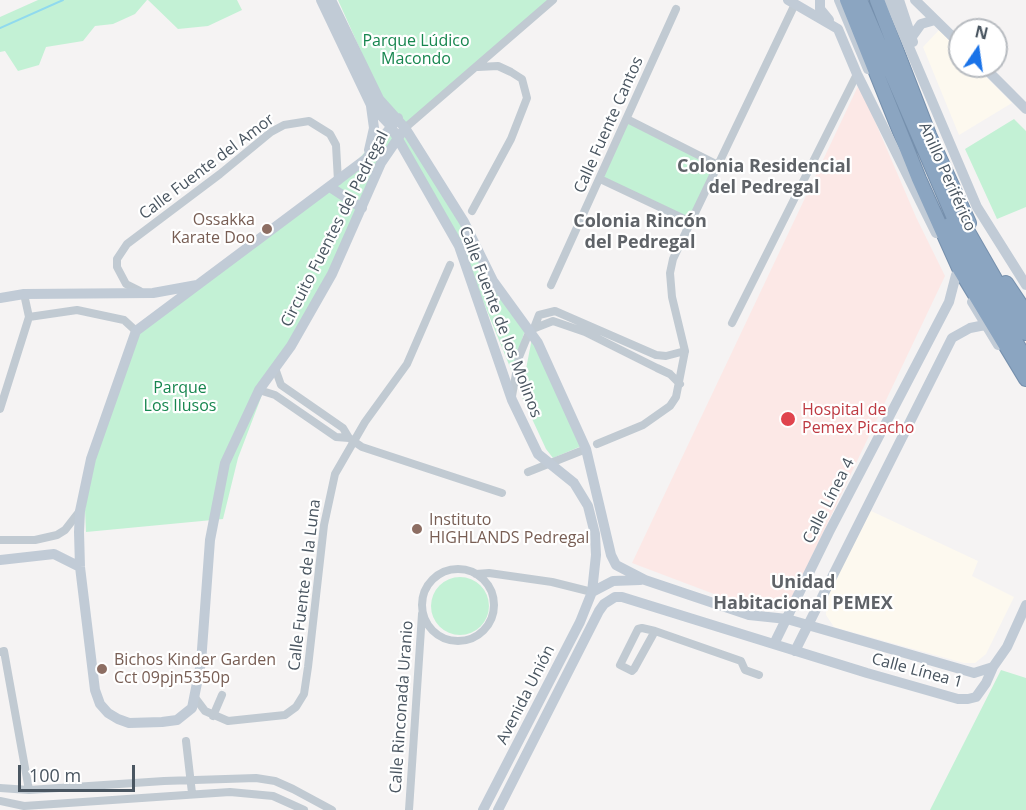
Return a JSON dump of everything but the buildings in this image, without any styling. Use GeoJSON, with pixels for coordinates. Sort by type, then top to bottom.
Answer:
{"type":"FeatureCollection","features":[{"type":"Feature","properties":{"kind":"highway","name":"Anillo Periférico"},"geometry":{"type":"LineString","coordinates":[[883,1],[954,194],[976,237],[1026,313]]}},
{"type":"Feature","properties":{"kind":"highway"},"geometry":{"type":"LineString","coordinates":[[883,1],[960,216],[1026,333]]}},
{"type":"Feature","properties":{"kind":"highway","name":"Anillo Periférico"},"geometry":{"type":"LineString","coordinates":[[850,4],[946,219],[1020,361],[1026,379]]}},
{"type":"Feature","properties":{"kind":"highway"},"geometry":{"type":"LineString","coordinates":[[850,4],[956,226],[1026,349]]}},
{"type":"Feature","properties":{"kind":"street","name":"Calle Fuente de los Molinos"},"geometry":{"type":"LineString","coordinates":[[321,0],[370,105],[405,128],[464,222],[493,281],[532,329],[586,448],[614,562],[625,571],[645,580]]}},
{"type":"Feature","properties":{"kind":"street","name":"Calle Fuente de los Molinos"},"geometry":{"type":"LineString","coordinates":[[331,0],[379,99],[394,122],[397,136],[459,246],[512,400],[538,454],[567,475],[588,506],[595,534],[596,555],[592,591]]}},
{"type":"Feature","properties":{"kind":"street","name":"Circuito Fuentes del Pedregal"},"geometry":{"type":"LineString","coordinates":[[196,699],[216,499],[225,463],[259,390],[291,346],[332,274],[397,136],[553,0]]}},
{"type":"Feature","properties":{"kind":"street"},"geometry":{"type":"LineString","coordinates":[[820,0],[820,9],[838,29],[857,74],[957,275],[985,325],[1026,385]]}},
{"type":"Feature","properties":{"kind":"street"},"geometry":{"type":"LineString","coordinates":[[915,0],[948,32]]}},
{"type":"Feature","properties":{"kind":"street"},"geometry":{"type":"LineString","coordinates":[[883,1],[911,38],[1008,257]]}},
{"type":"Feature","properties":{"kind":"street"},"geometry":{"type":"LineString","coordinates":[[883,1],[966,184],[1026,285]]}},
{"type":"Feature","properties":{"kind":"street"},"geometry":{"type":"LineString","coordinates":[[597,444],[624,435],[656,417],[670,406],[680,384],[685,351],[672,297],[670,273],[673,259],[791,2],[838,29]]}},
{"type":"Feature","properties":{"kind":"street"},"geometry":{"type":"LineString","coordinates":[[850,4],[936,233]]}},
{"type":"Feature","properties":{"kind":"street","name":"Calle Fuente Cantos"},"geometry":{"type":"LineString","coordinates":[[551,285],[676,9]]}},
{"type":"Feature","properties":{"kind":"street"},"geometry":{"type":"LineString","coordinates":[[911,38],[921,24],[935,20]]}},
{"type":"Feature","properties":{"kind":"street"},"geometry":{"type":"LineString","coordinates":[[472,211],[511,139],[527,98],[522,79],[511,72],[498,66],[477,67]]}},
{"type":"Feature","properties":{"kind":"street"},"geometry":{"type":"LineString","coordinates":[[732,323],[857,74]]}},
{"type":"Feature","properties":{"kind":"street"},"geometry":{"type":"LineString","coordinates":[[995,78],[1026,109]]}},
{"type":"Feature","properties":{"kind":"street"},"geometry":{"type":"LineString","coordinates":[[366,159],[374,128],[370,105]]}},
{"type":"Feature","properties":{"kind":"street"},"geometry":{"type":"LineString","coordinates":[[627,119],[718,165]]}},
{"type":"Feature","properties":{"kind":"street","name":"Calle Fuente del Amor"},"geometry":{"type":"LineString","coordinates":[[153,293],[131,288],[120,276],[117,259],[127,244],[220,174],[271,132],[284,125],[309,122],[319,125],[330,134],[336,146],[334,184]]}},
{"type":"Feature","properties":{"kind":"street","name":"Circuito Fuentes del Pedregal"},"geometry":{"type":"LineString","coordinates":[[136,331],[366,159],[394,122]]}},
{"type":"Feature","properties":{"kind":"street"},"geometry":{"type":"LineString","coordinates":[[379,141],[389,150]]}},
{"type":"Feature","properties":{"kind":"street"},"geometry":{"type":"LineString","coordinates":[[600,179],[691,222]]}},
{"type":"Feature","properties":{"kind":"street"},"geometry":{"type":"LineString","coordinates":[[334,184],[362,208]]}},
{"type":"Feature","properties":{"kind":"street","name":"Calle Fuente de la Luna"},"geometry":{"type":"LineString","coordinates":[[213,716],[228,721],[243,722],[285,715],[296,707],[304,694],[329,497],[335,474],[351,440],[407,364],[450,265]]}},
{"type":"Feature","properties":{"kind":"street","name":"Calle Línea 4"},"geometry":{"type":"LineString","coordinates":[[774,644],[829,532],[950,302],[957,275]]}},
{"type":"Feature","properties":{"kind":"street","name":"Circuito Fuentes del Pedregal"},"geometry":{"type":"LineString","coordinates":[[0,298],[24,294],[153,293],[199,285]]}},
{"type":"Feature","properties":{"kind":"street"},"geometry":{"type":"LineString","coordinates":[[0,409],[29,317],[24,294]]}},
{"type":"Feature","properties":{"kind":"street"},"geometry":{"type":"LineString","coordinates":[[29,317],[77,310],[124,321],[136,331],[91,459],[80,511],[80,567],[95,690],[108,713],[129,723],[169,721],[187,714],[196,699],[213,716],[222,695]]}},
{"type":"Feature","properties":{"kind":"street"},"geometry":{"type":"LineString","coordinates":[[512,400],[514,376],[532,329],[540,315],[555,311],[656,355],[666,356],[685,351]]}},
{"type":"Feature","properties":{"kind":"street"},"geometry":{"type":"LineString","coordinates":[[532,329],[547,322],[557,321],[670,374],[680,384]]}},
{"type":"Feature","properties":{"kind":"street"},"geometry":{"type":"LineString","coordinates":[[795,651],[952,338],[970,328],[985,325]]}},
{"type":"Feature","properties":{"kind":"street"},"geometry":{"type":"LineString","coordinates":[[615,348],[619,339]]}},
{"type":"Feature","properties":{"kind":"street"},"geometry":{"type":"LineString","coordinates":[[275,369],[281,385],[344,428],[351,440]]}},
{"type":"Feature","properties":{"kind":"street"},"geometry":{"type":"LineString","coordinates":[[259,390],[275,396],[336,437],[351,440],[362,447],[502,493]]}},
{"type":"Feature","properties":{"kind":"street"},"geometry":{"type":"LineString","coordinates":[[528,472],[586,448]]}},
{"type":"Feature","properties":{"kind":"street"},"geometry":{"type":"LineString","coordinates":[[0,540],[27,541],[57,535],[73,521],[80,511]]}},
{"type":"Feature","properties":{"kind":"street"},"geometry":{"type":"LineString","coordinates":[[0,560],[54,554],[80,567]]}},
{"type":"Feature","properties":{"kind":"street"},"geometry":{"type":"LineString","coordinates":[[476,574],[492,593],[494,605],[492,617],[486,628],[477,636],[453,641],[441,637],[431,629],[425,619],[422,607],[423,596],[435,578],[455,570],[552,582],[592,591],[613,580],[645,580]]}},
{"type":"Feature","properties":{"kind":"street","name":"Calle Línea 1"},"geometry":{"type":"LineString","coordinates":[[645,580],[749,615],[787,619],[974,673],[993,667]]}},
{"type":"Feature","properties":{"kind":"street","name":"Avenida Unión"},"geometry":{"type":"LineString","coordinates":[[483,810],[539,705],[592,591]]}},
{"type":"Feature","properties":{"kind":"street","name":"Calle Línea 1"},"geometry":{"type":"LineString","coordinates":[[609,600],[622,597],[958,699],[976,697],[993,667]]}},
{"type":"Feature","properties":{"kind":"street","name":"Avenida Unión"},"geometry":{"type":"LineString","coordinates":[[498,810],[599,611],[609,600]]}},
{"type":"Feature","properties":{"kind":"street"},"geometry":{"type":"LineString","coordinates":[[702,622],[709,612],[710,603]]}},
{"type":"Feature","properties":{"kind":"street"},"geometry":{"type":"LineString","coordinates":[[993,667],[1007,647],[1026,605]]}},
{"type":"Feature","properties":{"kind":"street","name":"Calle Rinconada Uranio"},"geometry":{"type":"LineString","coordinates":[[409,810],[422,607]]}},
{"type":"Feature","properties":{"kind":"street"},"geometry":{"type":"LineString","coordinates":[[655,631],[632,671],[620,664],[638,629],[655,631],[741,661],[745,670],[759,675]]}},
{"type":"Feature","properties":{"kind":"street"},"geometry":{"type":"LineString","coordinates":[[0,652],[4,651],[29,790]]}},
{"type":"Feature","properties":{"kind":"street"},"geometry":{"type":"LineString","coordinates":[[186,741],[192,794]]}},
{"type":"Feature","properties":{"kind":"street"},"geometry":{"type":"LineString","coordinates":[[0,788],[29,790],[231,777],[275,781],[332,810]]}},
{"type":"Feature","properties":{"kind":"street"},"geometry":{"type":"LineString","coordinates":[[0,801],[24,806],[192,794],[255,793],[273,796],[304,810]]}},
{"type":"Feature","properties":{"kind":"shaded area"},"geometry":{"type":"Polygon","coordinates":[[[939,30],[948,39],[948,78],[987,78],[1012,103],[959,135],[923,47],[939,30]]]}},
{"type":"Feature","properties":{"kind":"shaded area","name":"Hospital de Pemex Picacho"},"geometry":{"type":"Polygon","coordinates":[[[859,84],[916,217],[945,276],[792,598],[779,609],[759,611],[632,563],[859,84]]]}},
{"type":"Feature","properties":{"kind":"shaded area"},"geometry":{"type":"Polygon","coordinates":[[[869,510],[978,561],[972,576],[1014,597],[986,654],[975,663],[964,663],[834,627],[826,615],[827,594],[869,510]]]}},
{"type":"Feature","properties":{"kind":"green space"},"geometry":{"type":"Polygon","coordinates":[[[38,0],[147,0],[135,14],[113,24],[95,26],[83,41],[46,47],[39,65],[18,71],[5,51],[0,52],[0,17],[38,0]]]}},
{"type":"Feature","properties":{"kind":"green space"},"geometry":{"type":"Polygon","coordinates":[[[148,0],[237,0],[242,10],[208,26],[178,29],[148,0]]]}},
{"type":"Feature","properties":{"kind":"green space","name":"Parque Lúdico Macondo"},"geometry":{"type":"Polygon","coordinates":[[[338,0],[549,0],[406,125],[381,96],[338,0]]]}},
{"type":"Feature","properties":{"kind":"green space"},"geometry":{"type":"Polygon","coordinates":[[[1014,119],[1026,131],[1026,207],[997,219],[965,149],[1014,119]]]}},
{"type":"Feature","properties":{"kind":"green space"},"geometry":{"type":"Polygon","coordinates":[[[628,123],[715,166],[690,218],[603,177],[628,123]]]}},
{"type":"Feature","properties":{"kind":"green space","name":"Parque Los Ilusos"},"geometry":{"type":"Polygon","coordinates":[[[390,125],[397,137],[362,208],[262,395],[238,458],[223,519],[86,532],[85,510],[91,459],[136,331],[339,180],[390,125]]]}},
{"type":"Feature","properties":{"kind":"green space"},"geometry":{"type":"Polygon","coordinates":[[[406,136],[525,330],[512,372],[483,301],[401,140],[406,136]]]}},
{"type":"Feature","properties":{"kind":"green space"},"geometry":{"type":"Polygon","coordinates":[[[532,338],[584,445],[553,458],[546,449],[521,395],[532,338]]]}},
{"type":"Feature","properties":{"kind":"green space"},"geometry":{"type":"Polygon","coordinates":[[[454,577],[466,577],[481,585],[489,600],[489,612],[481,627],[466,635],[454,635],[439,627],[431,612],[431,600],[439,585],[454,577]]]}},
{"type":"Feature","properties":{"kind":"green space"},"geometry":{"type":"Polygon","coordinates":[[[1001,670],[1026,678],[1026,810],[930,810],[1001,670]]]}},
{"type":"Feature","properties":{"kind":"waterway"},"geometry":{"type":"LineString","coordinates":[[0,28],[63,0]]}},
{"type":"Feature","properties":{"kind":"place","name":"Ossakka Karate Doo"},"geometry":{"type":"Point","coordinates":[267,229]}},
{"type":"Feature","properties":{"kind":"place","name":"Hospital de Pemex Picacho"},"geometry":{"type":"Point","coordinates":[788,419]}},
{"type":"Feature","properties":{"kind":"place","name":"Instituto HIGHLANDS Pedregal"},"geometry":{"type":"Point","coordinates":[417,529]}},
{"type":"Feature","properties":{"kind":"place","name":"Bichos Kinder Garden Cct 09pjn5350p"},"geometry":{"type":"Point","coordinates":[102,669]}},
{"type":"Feature","properties":{"kind":"district","name":"Colonia Residencial del Pedregal"},"geometry":{"type":"Point","coordinates":[764,177]}},
{"type":"Feature","properties":{"kind":"district","name":"Colonia Rincón del Pedregal"},"geometry":{"type":"Point","coordinates":[640,232]}},
{"type":"Feature","properties":{"kind":"district","name":"Unidad Habitacional PEMEX"},"geometry":{"type":"Point","coordinates":[803,593]}}]}
